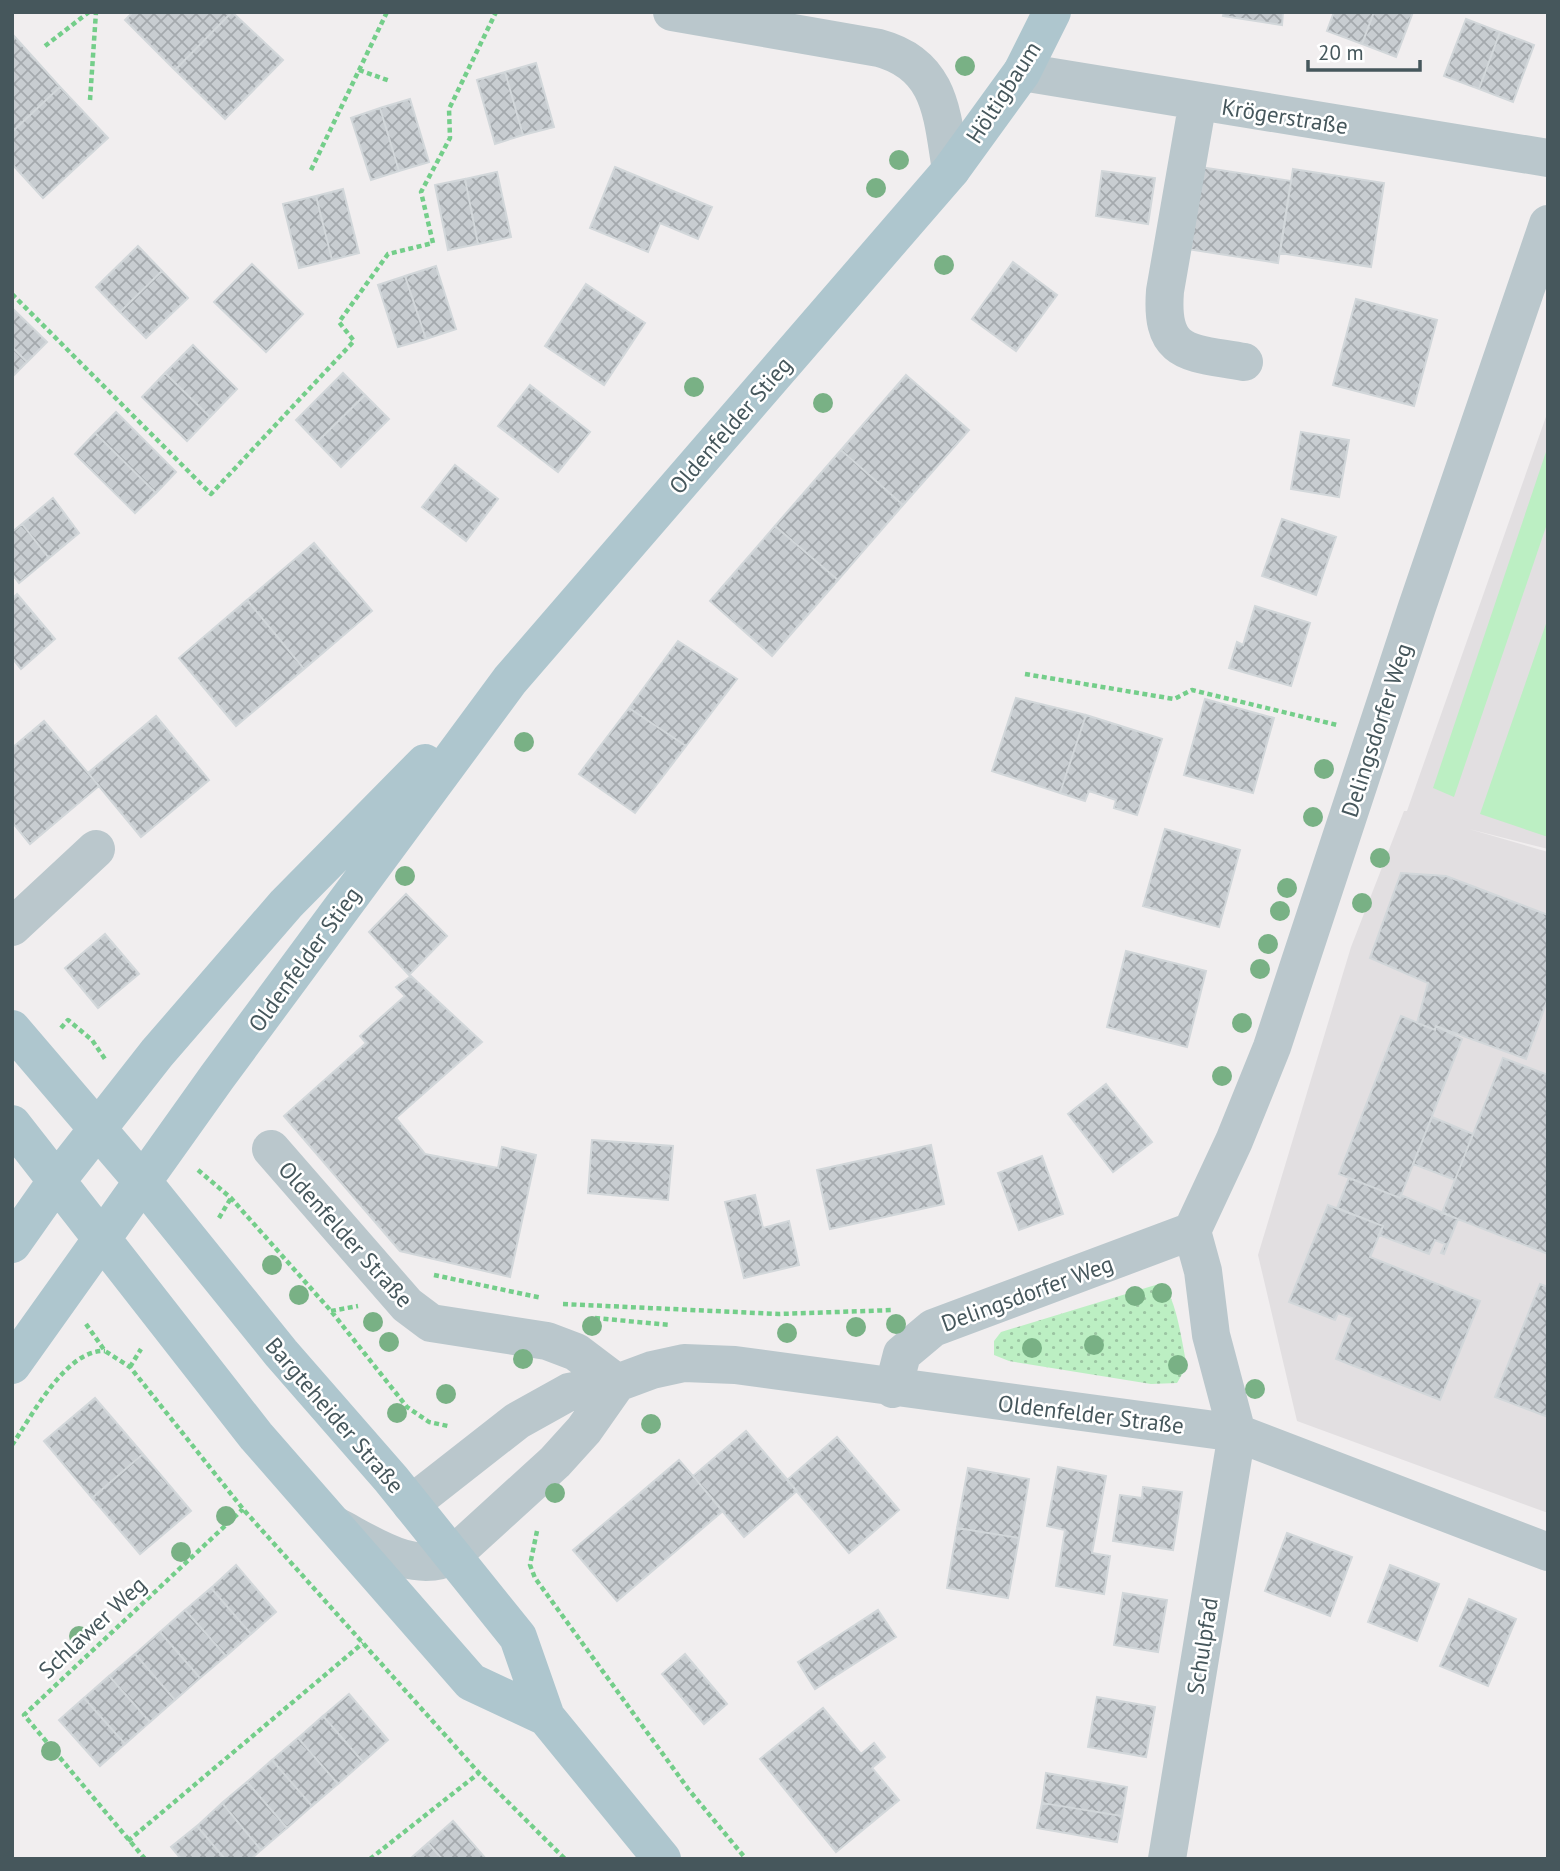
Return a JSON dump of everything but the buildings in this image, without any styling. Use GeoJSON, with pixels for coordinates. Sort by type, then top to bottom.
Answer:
{"type":"FeatureCollection","features":[{"type":"Feature","properties":{"kind":"main road","name":"Höltigbaum"},"geometry":{"type":"LineString","coordinates":[[951,170],[1022,72],[1052,12]]}},
{"type":"Feature","properties":{"kind":"main road","name":"Oldenfelder Stieg"},"geometry":{"type":"LineString","coordinates":[[12,1244],[55,1183],[157,1053],[286,904],[509,680],[951,170]]}},
{"type":"Feature","properties":{"kind":"main road","name":"Oldenfelder Stieg"},"geometry":{"type":"LineString","coordinates":[[12,1365],[142,1181],[509,680]]}},
{"type":"Feature","properties":{"kind":"main road","name":"Bargteheider Straße"},"geometry":{"type":"LineString","coordinates":[[12,1029],[142,1181],[281,1353],[411,1504],[518,1637],[546,1717],[662,1859]]}},
{"type":"Feature","properties":{"kind":"main road","name":"Bargteheider Straße"},"geometry":{"type":"LineString","coordinates":[[12,1124],[55,1183],[256,1436],[471,1682],[546,1717]]}},
{"type":"Feature","properties":{"kind":"street"},"geometry":{"type":"LineString","coordinates":[[672,12],[806,24],[891,51],[920,69],[941,111],[951,170]]}},
{"type":"Feature","properties":{"kind":"street","name":"Krögerstraße"},"geometry":{"type":"LineString","coordinates":[[1022,72],[1548,158]]}},
{"type":"Feature","properties":{"kind":"street"},"geometry":{"type":"LineString","coordinates":[[1198,102],[1163,320],[1170,338],[1192,352],[1244,362]]}},
{"type":"Feature","properties":{"kind":"street","name":"Delingsdorfer Weg"},"geometry":{"type":"LineString","coordinates":[[893,1389],[902,1354],[933,1328],[1192,1231],[1234,1141],[1272,1046],[1548,225]]}},
{"type":"Feature","properties":{"kind":"street"},"geometry":{"type":"LineString","coordinates":[[12,927],[96,849]]}},
{"type":"Feature","properties":{"kind":"street","name":"Oldenfelder Straße"},"geometry":{"type":"LineString","coordinates":[[271,1149],[407,1305],[431,1323],[547,1341],[576,1352],[617,1383]]}},
{"type":"Feature","properties":{"kind":"street"},"geometry":{"type":"LineString","coordinates":[[1192,1231],[1203,1271],[1211,1335],[1237,1433]]}},
{"type":"Feature","properties":{"kind":"street","name":"Oldenfelder Straße"},"geometry":{"type":"LineString","coordinates":[[411,1504],[517,1421],[569,1392],[617,1383],[652,1370],[684,1363],[735,1365],[893,1389],[1237,1433],[1548,1552]]}},
{"type":"Feature","properties":{"kind":"street"},"geometry":{"type":"LineString","coordinates":[[336,1526],[418,1562],[438,1563],[453,1555],[555,1462],[584,1430],[617,1383]]}},
{"type":"Feature","properties":{"kind":"street","name":"Schulpfad"},"geometry":{"type":"LineString","coordinates":[[1167,1859],[1237,1433]]}},
{"type":"Feature","properties":{"kind":"path"},"geometry":{"type":"LineString","coordinates":[[45,46],[89,12]]}},
{"type":"Feature","properties":{"kind":"path"},"geometry":{"type":"LineString","coordinates":[[90,100],[96,12]]}},
{"type":"Feature","properties":{"kind":"path"},"geometry":{"type":"LineString","coordinates":[[311,170],[387,12]]}},
{"type":"Feature","properties":{"kind":"path"},"geometry":{"type":"LineString","coordinates":[[12,293],[211,494],[354,341],[339,322],[388,254],[433,243],[421,192],[450,138],[449,109],[496,12]]}},
{"type":"Feature","properties":{"kind":"path"},"geometry":{"type":"LineString","coordinates":[[359,70],[390,81]]}},
{"type":"Feature","properties":{"kind":"path"},"geometry":{"type":"LineString","coordinates":[[1025,674],[1174,699],[1192,690],[1375,734]]}},
{"type":"Feature","properties":{"kind":"path"},"geometry":{"type":"LineString","coordinates":[[57,1034],[68,1020],[92,1040]]}},
{"type":"Feature","properties":{"kind":"path"},"geometry":{"type":"LineString","coordinates":[[220,1218],[231,1198],[331,1311],[407,1407],[429,1422],[450,1426]]}},
{"type":"Feature","properties":{"kind":"path"},"geometry":{"type":"LineString","coordinates":[[425,1274],[564,1304],[779,1314],[901,1310]]}},
{"type":"Feature","properties":{"kind":"path"},"geometry":{"type":"LineString","coordinates":[[96,1338],[105,1351],[130,1367],[243,1508],[479,1773],[565,1859]]}},
{"type":"Feature","properties":{"kind":"path"},"geometry":{"type":"LineString","coordinates":[[12,1445],[54,1384],[73,1363],[85,1354],[105,1351]]}},
{"type":"Feature","properties":{"kind":"path"},"geometry":{"type":"LineString","coordinates":[[130,1367],[136,1356]]}},
{"type":"Feature","properties":{"kind":"path","name":"Schlawer Weg"},"geometry":{"type":"LineString","coordinates":[[145,1859],[24,1716],[243,1508]]}},
{"type":"Feature","properties":{"kind":"path"},"geometry":{"type":"LineString","coordinates":[[537,1530],[530,1565],[535,1578],[690,1790],[746,1859]]}},
{"type":"Feature","properties":{"kind":"path"},"geometry":{"type":"LineString","coordinates":[[128,1841],[363,1643]]}},
{"type":"Feature","properties":{"kind":"path"},"geometry":{"type":"LineString","coordinates":[[370,1859],[479,1773]]}},
{"type":"Feature","properties":{"kind":"shaded area"},"geometry":{"type":"Polygon","coordinates":[[[1548,411],[1548,849],[1469,829],[1548,852],[1548,1513],[1297,1421],[1258,1255],[1351,947],[1404,811],[1407,811],[1548,411]]]}},
{"type":"Feature","properties":{"kind":"green space"},"geometry":{"type":"Polygon","coordinates":[[[1548,446],[1548,521],[1454,797],[1433,788],[1548,446]]]}},
{"type":"Feature","properties":{"kind":"green space"},"geometry":{"type":"Polygon","coordinates":[[[1548,618],[1548,837],[1480,814],[1548,618]]]}},
{"type":"Feature","properties":{"kind":"green space"},"geometry":{"type":"Polygon","coordinates":[[[1162,1283],[1172,1300],[1187,1366],[1177,1383],[1151,1384],[1009,1361],[994,1355],[994,1341],[1001,1332],[1162,1283]]]}}]}
